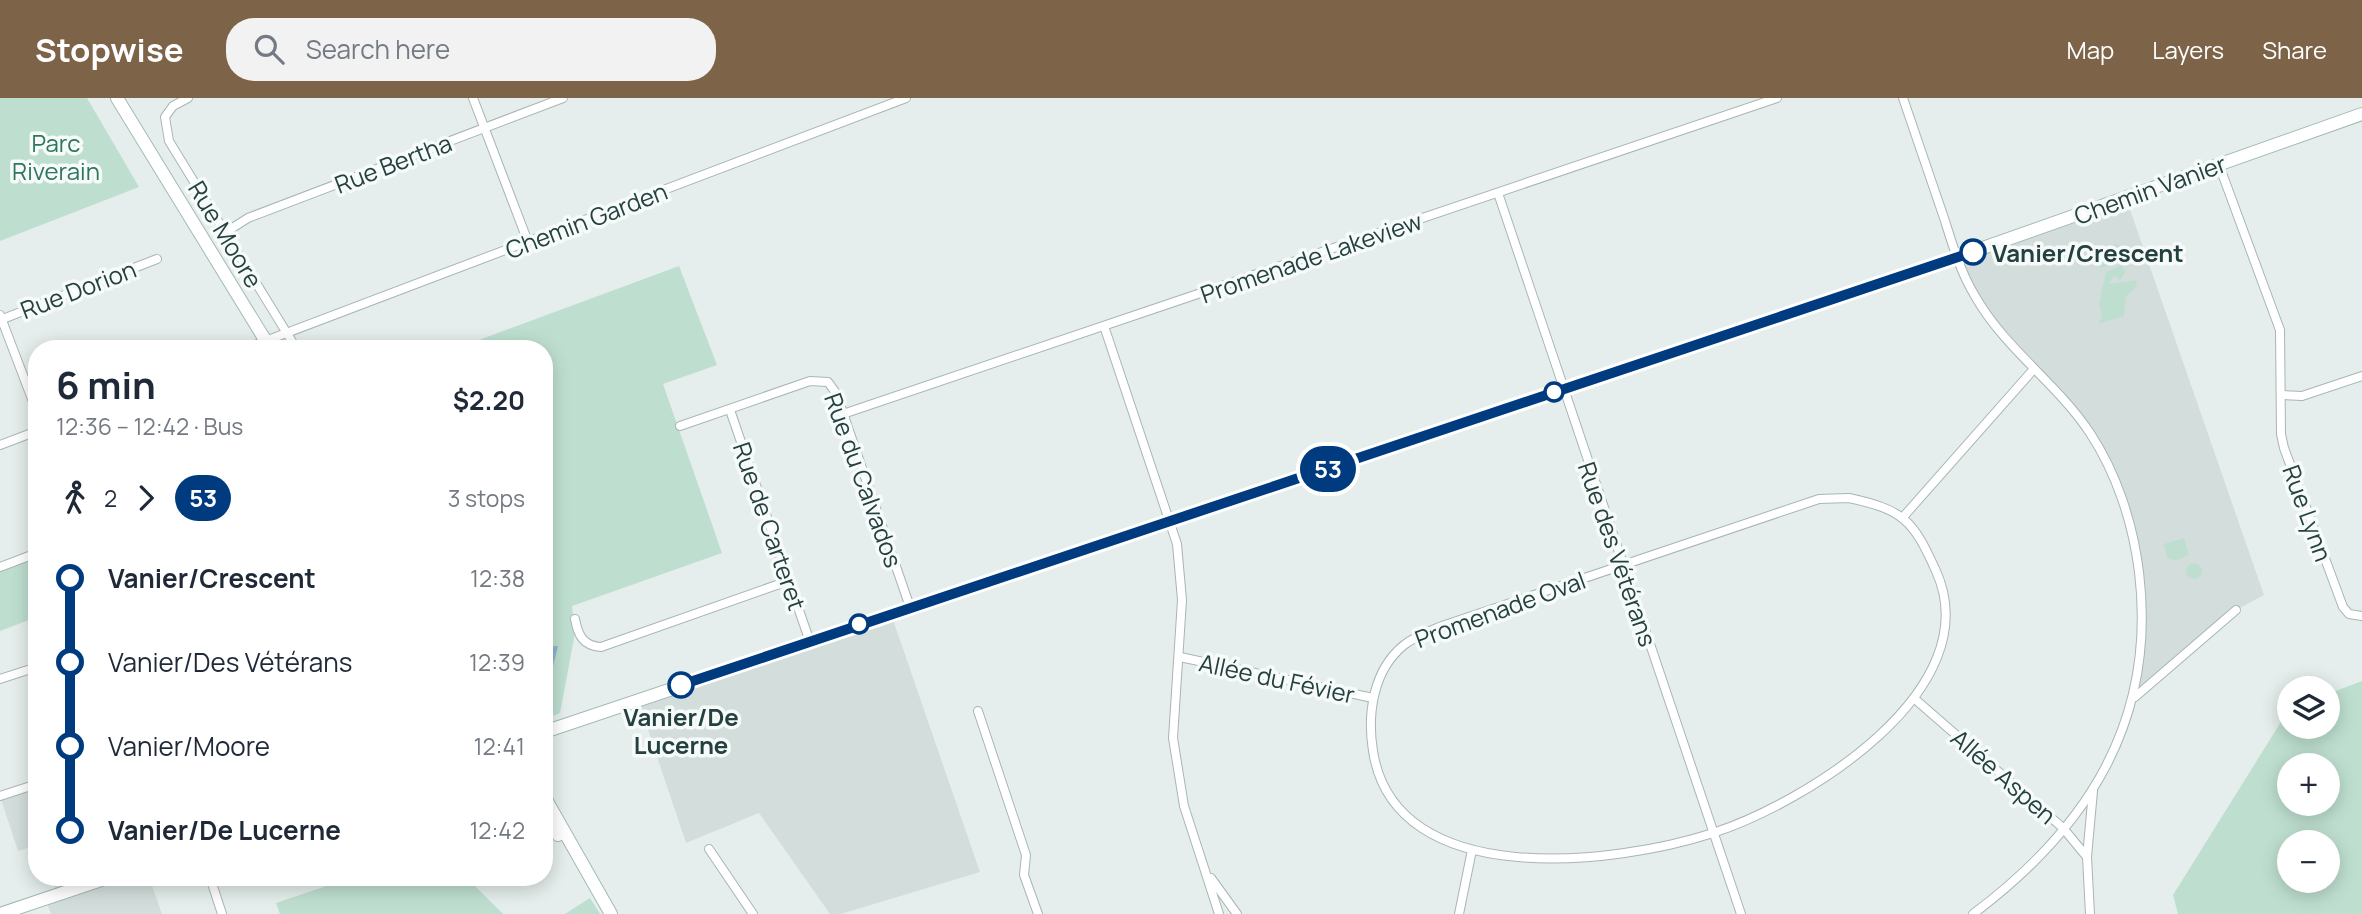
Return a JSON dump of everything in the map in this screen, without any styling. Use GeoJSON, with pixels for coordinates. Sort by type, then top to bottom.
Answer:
{"type":"FeatureCollection","features":[{"type":"Feature","properties":{"kind":"street"},"geometry":{"type":"LineString","coordinates":[[117,98],[265,340]]}},
{"type":"Feature","properties":{"kind":"street","name":"Rue Moore"},"geometry":{"type":"LineString","coordinates":[[188,98],[173,106],[165,117],[169,141],[291,340]]}},
{"type":"Feature","properties":{"kind":"street"},"geometry":{"type":"LineString","coordinates":[[473,98],[528,242]]}},
{"type":"Feature","properties":{"kind":"street","name":"Rue Bertha"},"geometry":{"type":"LineString","coordinates":[[226,232],[248,218],[564,98]]}},
{"type":"Feature","properties":{"kind":"street","name":"Chemin Garden"},"geometry":{"type":"LineString","coordinates":[[276,340],[286,333],[906,98]]}},
{"type":"Feature","properties":{"kind":"street","name":"Promenade Lakeview"},"geometry":{"type":"LineString","coordinates":[[843,414],[1777,98]]}},
{"type":"Feature","properties":{"kind":"street"},"geometry":{"type":"LineString","coordinates":[[1903,98],[1955,258],[1985,314],[2090,432],[2106,460],[2128,518],[2142,596],[2142,628],[2135,697],[2093,791],[2034,861],[1973,914]]}},
{"type":"Feature","properties":{"kind":"street","name":"Chemin Vanier"},"geometry":{"type":"LineString","coordinates":[[553,729],[1955,258],[2362,114]]}},
{"type":"Feature","properties":{"kind":"street","name":"Rue Lynn"},"geometry":{"type":"LineString","coordinates":[[2219,164],[2280,330],[2281,434],[2284,448],[2343,607],[2348,614],[2362,616]]}},
{"type":"Feature","properties":{"kind":"street","name":"Rue des Vétérans"},"geometry":{"type":"LineString","coordinates":[[1498,193],[1741,914]]}},
{"type":"Feature","properties":{"kind":"street","name":"Rue Dorion"},"geometry":{"type":"LineString","coordinates":[[1,318],[157,259]]}},
{"type":"Feature","properties":{"kind":"street"},"geometry":{"type":"LineString","coordinates":[[1,318],[28,388]]}},
{"type":"Feature","properties":{"kind":"street"},"geometry":{"type":"LineString","coordinates":[[1104,326],[1170,523],[1180,565],[1180,657],[1173,738],[1184,806],[1219,914]]}},
{"type":"Feature","properties":{"kind":"street"},"geometry":{"type":"LineString","coordinates":[[1904,516],[2033,370]]}},
{"type":"Feature","properties":{"kind":"street"},"geometry":{"type":"LineString","coordinates":[[2281,395],[2302,396],[2362,376]]}},
{"type":"Feature","properties":{"kind":"street","name":"Rue du Calvados"},"geometry":{"type":"LineString","coordinates":[[680,426],[810,381],[822,379],[833,387],[910,607]]}},
{"type":"Feature","properties":{"kind":"street","name":"Rue de Carteret"},"geometry":{"type":"LineString","coordinates":[[730,410],[810,642]]}},
{"type":"Feature","properties":{"kind":"street"},"geometry":{"type":"LineString","coordinates":[[0,445],[28,434]]}},
{"type":"Feature","properties":{"kind":"street","name":"Promenade Oval"},"geometry":{"type":"LineString","coordinates":[[1849,498],[1877,504],[1904,516],[1925,546],[1939,577],[1945,611],[1942,643],[1933,672],[1916,699],[1839,766],[1778,804],[1713,833],[1636,853],[1556,859],[1472,850],[1443,839],[1422,827],[1400,808],[1385,786],[1375,761],[1370,732],[1373,698],[1378,681],[1391,660],[1404,645],[1420,636],[1442,626],[1819,499],[1849,498]]}},
{"type":"Feature","properties":{"kind":"street"},"geometry":{"type":"LineString","coordinates":[[0,567],[28,556]]}},
{"type":"Feature","properties":{"kind":"street"},"geometry":{"type":"LineString","coordinates":[[575,619],[578,635],[589,645],[601,647],[788,581]]}},
{"type":"Feature","properties":{"kind":"street"},"geometry":{"type":"LineString","coordinates":[[2135,697],[2236,610]]}},
{"type":"Feature","properties":{"kind":"street","name":"Allée du Févier"},"geometry":{"type":"LineString","coordinates":[[1180,657],[1373,698]]}},
{"type":"Feature","properties":{"kind":"street"},"geometry":{"type":"LineString","coordinates":[[0,679],[28,670]]}},
{"type":"Feature","properties":{"kind":"street","name":"Allée Aspen"},"geometry":{"type":"LineString","coordinates":[[1916,699],[2063,828],[2087,857]]}},
{"type":"Feature","properties":{"kind":"street"},"geometry":{"type":"LineString","coordinates":[[978,711],[1026,855],[1024,875],[1038,914]]}},
{"type":"Feature","properties":{"kind":"street"},"geometry":{"type":"LineString","coordinates":[[0,796],[28,787]]}},
{"type":"Feature","properties":{"kind":"street"},"geometry":{"type":"LineString","coordinates":[[2090,914],[2087,857],[2093,791]]}},
{"type":"Feature","properties":{"kind":"street"},"geometry":{"type":"LineString","coordinates":[[553,812],[611,914]]}},
{"type":"Feature","properties":{"kind":"street"},"geometry":{"type":"LineString","coordinates":[[553,828],[611,914]]}},
{"type":"Feature","properties":{"kind":"street"},"geometry":{"type":"LineString","coordinates":[[709,849],[753,914]]}},
{"type":"Feature","properties":{"kind":"street"},"geometry":{"type":"LineString","coordinates":[[1459,914],[1472,850]]}},
{"type":"Feature","properties":{"kind":"street"},"geometry":{"type":"LineString","coordinates":[[1203,867],[1237,914]]}},
{"type":"Feature","properties":{"kind":"street"},"geometry":{"type":"LineString","coordinates":[[0,914],[83,886]]}},
{"type":"Feature","properties":{"kind":"street"},"geometry":{"type":"LineString","coordinates":[[213,886],[222,914]]}},
{"type":"Feature","properties":{"kind":"shaded area"},"geometry":{"type":"Polygon","coordinates":[[[2126,198],[2264,595],[2236,610],[2135,697],[2142,628],[2128,518],[2090,432],[2001,334],[1955,258],[2126,198]]]}},
{"type":"Feature","properties":{"kind":"shaded area"},"geometry":{"type":"Polygon","coordinates":[[[891,614],[980,872],[841,914],[830,914],[759,813],[686,843],[638,700],[891,614]]]}},
{"type":"Feature","properties":{"kind":"shaded area"},"geometry":{"type":"Polygon","coordinates":[[[28,787],[28,848],[18,851],[0,796],[28,787]]]}},
{"type":"Feature","properties":{"kind":"shaded area"},"geometry":{"type":"Polygon","coordinates":[[[54,886],[152,886],[162,914],[51,914],[45,898],[57,894],[54,886]]]}},
{"type":"Feature","properties":{"kind":"green space","name":"Parc Riverain"},"geometry":{"type":"Polygon","coordinates":[[[0,98],[87,98],[139,187],[0,241],[0,98]]]}},
{"type":"Feature","properties":{"kind":"green space"},"geometry":{"type":"Polygon","coordinates":[[[2117,244],[2123,261],[2101,268],[2097,262],[2096,250],[2117,244]]]}},
{"type":"Feature","properties":{"kind":"green space"},"geometry":{"type":"Polygon","coordinates":[[[2122,265],[2125,273],[2120,280],[2114,276],[2109,284],[2136,280],[2137,286],[2126,297],[2124,316],[2098,324],[2102,318],[2099,303],[2106,272],[2122,265]]]}},
{"type":"Feature","properties":{"kind":"green space"},"geometry":{"type":"Polygon","coordinates":[[[679,266],[717,365],[663,384],[722,553],[572,606],[575,633],[560,713],[553,716],[553,340],[479,340],[679,266]]]}},
{"type":"Feature","properties":{"kind":"green space"},"geometry":{"type":"Polygon","coordinates":[[[2184,538],[2189,555],[2175,561],[2167,558],[2164,544],[2184,538]]]}},
{"type":"Feature","properties":{"kind":"green space"},"geometry":{"type":"Polygon","coordinates":[[[28,551],[28,620],[0,631],[0,562],[28,551]]]}},
{"type":"Feature","properties":{"kind":"green space"},"geometry":{"type":"Polygon","coordinates":[[[2191,563],[2197,563],[2202,571],[2200,577],[2191,579],[2186,574],[2186,568],[2191,563]]]}},
{"type":"Feature","properties":{"kind":"green space"},"geometry":{"type":"Polygon","coordinates":[[[2362,681],[2362,914],[2178,914],[2173,895],[2277,728],[2277,739],[2340,739],[2340,689],[2362,681]]]}},
{"type":"Feature","properties":{"kind":"green space"},"geometry":{"type":"Polygon","coordinates":[[[326,886],[475,886],[503,914],[280,914],[276,903],[326,886]]]}},
{"type":"Feature","properties":{"kind":"green space"},"geometry":{"type":"Polygon","coordinates":[[[590,898],[600,914],[565,914],[590,898]]]}},
{"type":"Feature","properties":{"kind":"water"},"geometry":{"type":"Polygon","coordinates":[[[553,646],[558,646],[553,666],[553,646]]]}},
{"type":"Feature","properties":{"kind":"bus line","name":"53"},"geometry":{"type":"LineString","coordinates":[[681,685],[1973,252]]}},
{"type":"Feature","properties":{"kind":"place","name":"Vanier/Crescent"},"geometry":{"type":"Point","coordinates":[1973,252]}},
{"type":"Feature","properties":{"kind":"place","name":"Vanier/De Lucerne"},"geometry":{"type":"Point","coordinates":[681,685]}}]}
